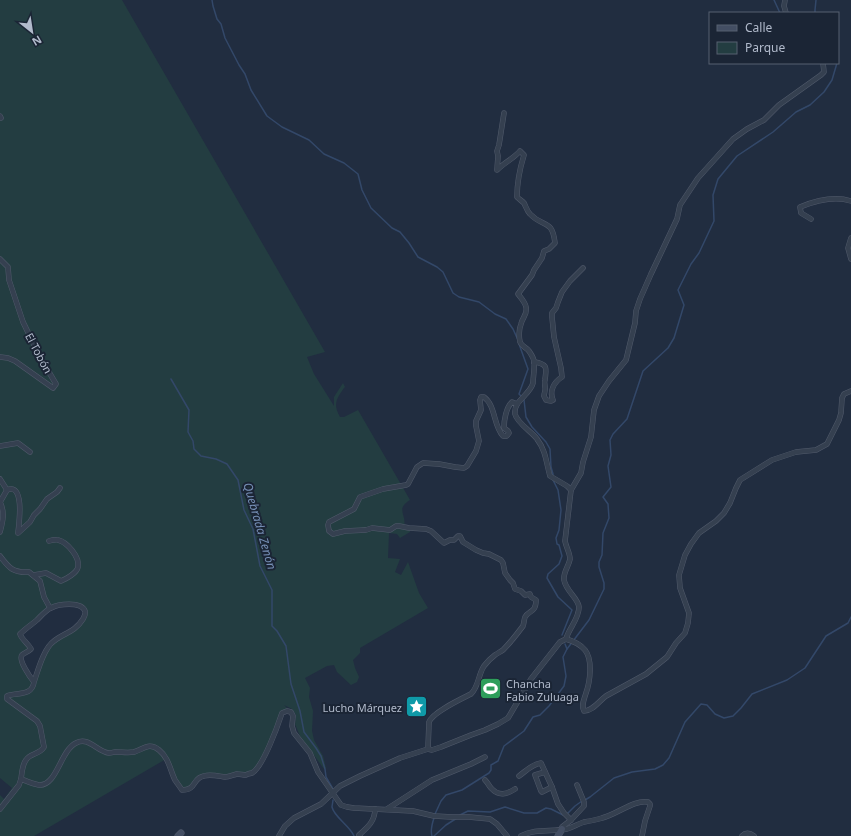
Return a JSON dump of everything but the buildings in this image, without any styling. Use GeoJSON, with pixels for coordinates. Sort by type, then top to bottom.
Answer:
{"type":"FeatureCollection","features":[{"type":"Feature","properties":{"kind":"street"},"geometry":{"type":"LineString","coordinates":[[786,0],[784,6],[786,12]]}},
{"type":"Feature","properties":{"kind":"street"},"geometry":{"type":"LineString","coordinates":[[279,836],[285,826],[294,818],[321,804],[340,786],[400,758],[441,747],[485,730],[508,718],[531,679],[560,642],[566,638],[574,624],[579,607],[577,601],[568,590],[564,580],[564,576],[570,561],[570,555],[565,541],[571,490],[581,474],[590,436],[594,410],[599,396],[626,360],[640,299],[677,219],[680,205],[698,178],[733,139],[747,129],[764,120],[779,105],[822,75],[824,72],[823,64]]}},
{"type":"Feature","properties":{"kind":"street"},"geometry":{"type":"LineString","coordinates":[[504,113],[497,151],[497,170],[520,152],[524,154],[521,163],[517,197],[523,202],[529,214],[551,228],[554,234],[555,243],[549,249],[544,251],[532,275],[518,294],[526,307],[526,315],[521,324],[520,343],[531,354],[534,362],[532,384],[517,404],[515,414],[518,420],[536,438],[543,448],[547,467],[552,477],[571,490]]}},
{"type":"Feature","properties":{"kind":"street"},"geometry":{"type":"LineString","coordinates":[[811,219],[801,213],[800,207],[813,202],[836,198],[851,201]]}},
{"type":"Feature","properties":{"kind":"street"},"geometry":{"type":"LineString","coordinates":[[851,238],[848,248],[851,259]]}},
{"type":"Feature","properties":{"kind":"street","name":"El Tobón"},"geometry":{"type":"LineString","coordinates":[[0,259],[8,267],[9,280],[23,322],[40,357],[56,384],[53,388],[15,361],[0,357]]}},
{"type":"Feature","properties":{"kind":"street"},"geometry":{"type":"LineString","coordinates":[[534,362],[543,364],[546,368],[547,371],[544,384],[544,396],[546,400],[551,401],[553,400],[551,396],[552,389],[556,382],[562,377],[554,337],[552,313],[556,308],[562,292],[570,281],[583,268]]}},
{"type":"Feature","properties":{"kind":"street"},"geometry":{"type":"LineString","coordinates":[[566,638],[575,642],[586,651],[590,664],[590,677],[587,692],[583,700],[583,708],[586,712],[606,696],[646,674],[668,657],[685,633],[688,623],[689,613],[680,588],[679,575],[685,555],[691,544],[700,533],[716,521],[724,512],[730,503],[740,480],[772,460],[796,452],[816,450],[827,444],[842,412],[842,398],[844,394],[851,391]]}},
{"type":"Feature","properties":{"kind":"street"},"geometry":{"type":"LineString","coordinates":[[428,750],[430,719],[475,690],[480,673],[484,666],[502,650],[524,625],[525,617],[534,609],[536,600],[531,597],[530,594],[525,595],[521,591],[515,589],[513,583],[505,573],[501,560],[476,550],[463,542],[460,536],[444,544],[431,531],[426,529],[396,526],[390,530],[372,528],[333,534],[329,531],[328,525],[329,522],[354,509],[360,497],[383,489],[406,486],[417,467],[423,463],[464,468],[467,466],[476,451],[479,441],[476,421],[481,410],[481,397],[484,397],[490,403],[497,428],[505,437],[509,433],[504,428],[504,423],[510,404],[512,402],[517,404]]}},
{"type":"Feature","properties":{"kind":"street"},"geometry":{"type":"LineString","coordinates":[[0,446],[18,442],[30,452]]}},
{"type":"Feature","properties":{"kind":"street"},"geometry":{"type":"LineString","coordinates":[[0,479],[7,490]]}},
{"type":"Feature","properties":{"kind":"street"},"geometry":{"type":"LineString","coordinates":[[0,532],[0,524],[4,515],[2,504],[0,502],[7,490],[12,488],[16,490],[19,497],[20,512],[18,533],[30,522],[47,499],[60,488]]}},
{"type":"Feature","properties":{"kind":"street"},"geometry":{"type":"LineString","coordinates":[[34,575],[46,573],[61,581],[77,570],[78,562],[70,548],[58,540],[49,541]]}},
{"type":"Feature","properties":{"kind":"street"},"geometry":{"type":"LineString","coordinates":[[0,556],[8,567],[21,573],[29,572],[40,581],[44,597],[50,608]]}},
{"type":"Feature","properties":{"kind":"street"},"geometry":{"type":"LineString","coordinates":[[0,809],[19,785],[26,758],[39,753],[44,747],[44,740],[37,721],[10,702],[7,699],[7,696],[28,692],[32,688],[46,650],[50,644],[79,626],[85,615],[84,610],[79,605],[75,604],[50,608],[20,634],[30,647],[30,650],[22,655],[21,658],[24,667],[34,682]]}},
{"type":"Feature","properties":{"kind":"street"},"geometry":{"type":"LineString","coordinates":[[21,779],[38,785],[49,782],[71,747],[82,741],[88,742],[104,752],[110,753],[133,752],[146,747],[154,747],[164,755],[182,790],[191,788],[199,777],[204,775],[227,777],[238,774],[246,775],[256,770],[275,735],[282,713],[287,711],[291,712],[293,716],[292,726],[294,733],[310,753],[318,772],[341,805],[347,807],[414,811],[435,816],[490,819],[497,824],[507,836]]}},
{"type":"Feature","properties":{"kind":"street"},"geometry":{"type":"LineString","coordinates":[[387,809],[432,780],[485,757]]}},
{"type":"Feature","properties":{"kind":"street"},"geometry":{"type":"LineString","coordinates":[[519,776],[540,763],[552,787],[558,804],[570,819]]}},
{"type":"Feature","properties":{"kind":"street"},"geometry":{"type":"LineString","coordinates":[[545,772],[535,775],[541,791],[542,792],[552,787]]}},
{"type":"Feature","properties":{"kind":"street"},"geometry":{"type":"LineString","coordinates":[[485,780],[492,789],[501,794],[508,793],[515,789]]}},
{"type":"Feature","properties":{"kind":"street"},"geometry":{"type":"LineString","coordinates":[[558,836],[562,827],[584,806],[578,785]]}},
{"type":"Feature","properties":{"kind":"street"},"geometry":{"type":"LineString","coordinates":[[521,836],[528,832],[568,828],[584,822],[610,816],[634,804],[644,801],[648,802],[650,806],[642,836]]}},
{"type":"Feature","properties":{"kind":"street"},"geometry":{"type":"LineString","coordinates":[[360,836],[371,824],[375,809]]}},
{"type":"Feature","properties":{"kind":"street"},"geometry":{"type":"LineString","coordinates":[[742,836],[748,833],[754,836]]}},
{"type":"Feature","properties":{"kind":"green space"},"geometry":{"type":"Polygon","coordinates":[[[0,0],[122,0],[325,352],[307,357],[314,374],[334,406],[334,397],[343,383],[345,387],[336,402],[340,417],[344,417],[358,410],[410,500],[403,506],[402,512],[405,522],[404,526],[410,528],[410,532],[400,538],[397,534],[389,533],[388,558],[400,559],[395,572],[401,575],[408,562],[419,593],[428,608],[360,648],[360,653],[353,660],[359,677],[357,682],[351,685],[337,672],[334,665],[327,666],[305,678],[310,688],[309,697],[313,711],[312,731],[314,740],[323,756],[326,768],[324,769],[300,736],[295,724],[296,715],[292,709],[284,705],[291,712],[282,713],[275,735],[252,773],[227,777],[204,775],[191,788],[182,790],[166,759],[34,836],[0,836],[0,795],[4,799],[12,788],[0,778],[0,0]],[[79,605],[50,608],[20,633],[30,647],[21,658],[33,682],[51,644],[73,630],[85,615],[79,605]]]}},
{"type":"Feature","properties":{"kind":"waterway"},"geometry":{"type":"LineString","coordinates":[[212,0],[217,19],[221,24],[225,38],[245,74],[251,90],[267,116],[282,127],[309,140],[324,154],[344,163],[358,174],[362,190],[371,208],[392,228],[400,232],[418,257],[437,267],[443,272],[453,293],[459,297],[479,302],[495,314],[506,319],[518,340]]}},
{"type":"Feature","properties":{"kind":"waterway"},"geometry":{"type":"LineString","coordinates":[[774,0],[780,12]]}},
{"type":"Feature","properties":{"kind":"waterway"},"geometry":{"type":"LineString","coordinates":[[815,12],[816,0]]}},
{"type":"Feature","properties":{"kind":"waterway"},"geometry":{"type":"LineString","coordinates":[[435,814],[441,801],[446,795],[462,790],[489,773],[491,770],[491,765],[498,761],[504,746],[524,731],[533,717],[540,715],[564,686],[566,676],[563,657],[567,649],[589,620],[604,589],[599,562],[602,555],[603,533],[609,518],[608,504],[603,497],[611,487],[608,466],[611,455],[610,440],[613,434],[627,419],[643,371],[668,348],[674,338],[684,305],[678,290],[691,264],[699,253],[714,221],[713,195],[718,179],[737,156],[773,132],[796,112],[810,105],[824,92],[832,80],[837,64]]}},
{"type":"Feature","properties":{"kind":"waterway"},"geometry":{"type":"LineString","coordinates":[[519,344],[528,369],[519,394],[521,396]]}},
{"type":"Feature","properties":{"kind":"waterway","name":"Quebrada Zenón"},"geometry":{"type":"LineString","coordinates":[[171,379],[189,410],[188,432],[193,441],[194,449],[201,456],[216,459],[227,464],[238,480],[244,510],[253,529],[260,566],[272,590],[272,626],[277,631],[286,646],[291,684],[300,711],[304,732],[321,756],[326,777],[333,789]]}},
{"type":"Feature","properties":{"kind":"waterway"},"geometry":{"type":"LineString","coordinates":[[524,400],[526,417],[550,449],[553,480],[558,490],[561,510],[559,530],[556,538],[562,556],[559,564],[548,574],[547,578],[558,597],[572,610],[562,635]]}},
{"type":"Feature","properties":{"kind":"waterway"},"geometry":{"type":"LineString","coordinates":[[585,800],[614,778],[632,772],[655,769],[663,765],[669,758],[685,722],[701,704],[707,705],[715,714],[724,718],[733,716],[752,694],[787,680],[805,668],[826,636],[848,623],[851,617]]}},
{"type":"Feature","properties":{"kind":"waterway"},"geometry":{"type":"LineString","coordinates":[[565,644],[567,649]]}},
{"type":"Feature","properties":{"kind":"waterway","name":"Quebrada Zenón"},"geometry":{"type":"LineString","coordinates":[[333,800],[333,811],[354,836]]}},
{"type":"Feature","properties":{"kind":"waterway"},"geometry":{"type":"LineString","coordinates":[[567,814],[582,801]]}},
{"type":"Feature","properties":{"kind":"waterway"},"geometry":{"type":"LineString","coordinates":[[460,815],[468,811],[490,812],[505,807],[524,813],[537,813],[546,808],[563,815]]}},
{"type":"Feature","properties":{"kind":"waterway"},"geometry":{"type":"LineString","coordinates":[[432,836],[431,829],[434,818]]}},
{"type":"Feature","properties":{"kind":"waterway"},"geometry":{"type":"LineString","coordinates":[[434,836],[446,825],[457,818]]}},
{"type":"Feature","properties":{"kind":"place","name":"Chancha Fabio Zuluaga"},"geometry":{"type":"Point","coordinates":[490,689]}},
{"type":"Feature","properties":{"kind":"place","name":"Lucho Márquez"},"geometry":{"type":"Point","coordinates":[417,707]}}]}
